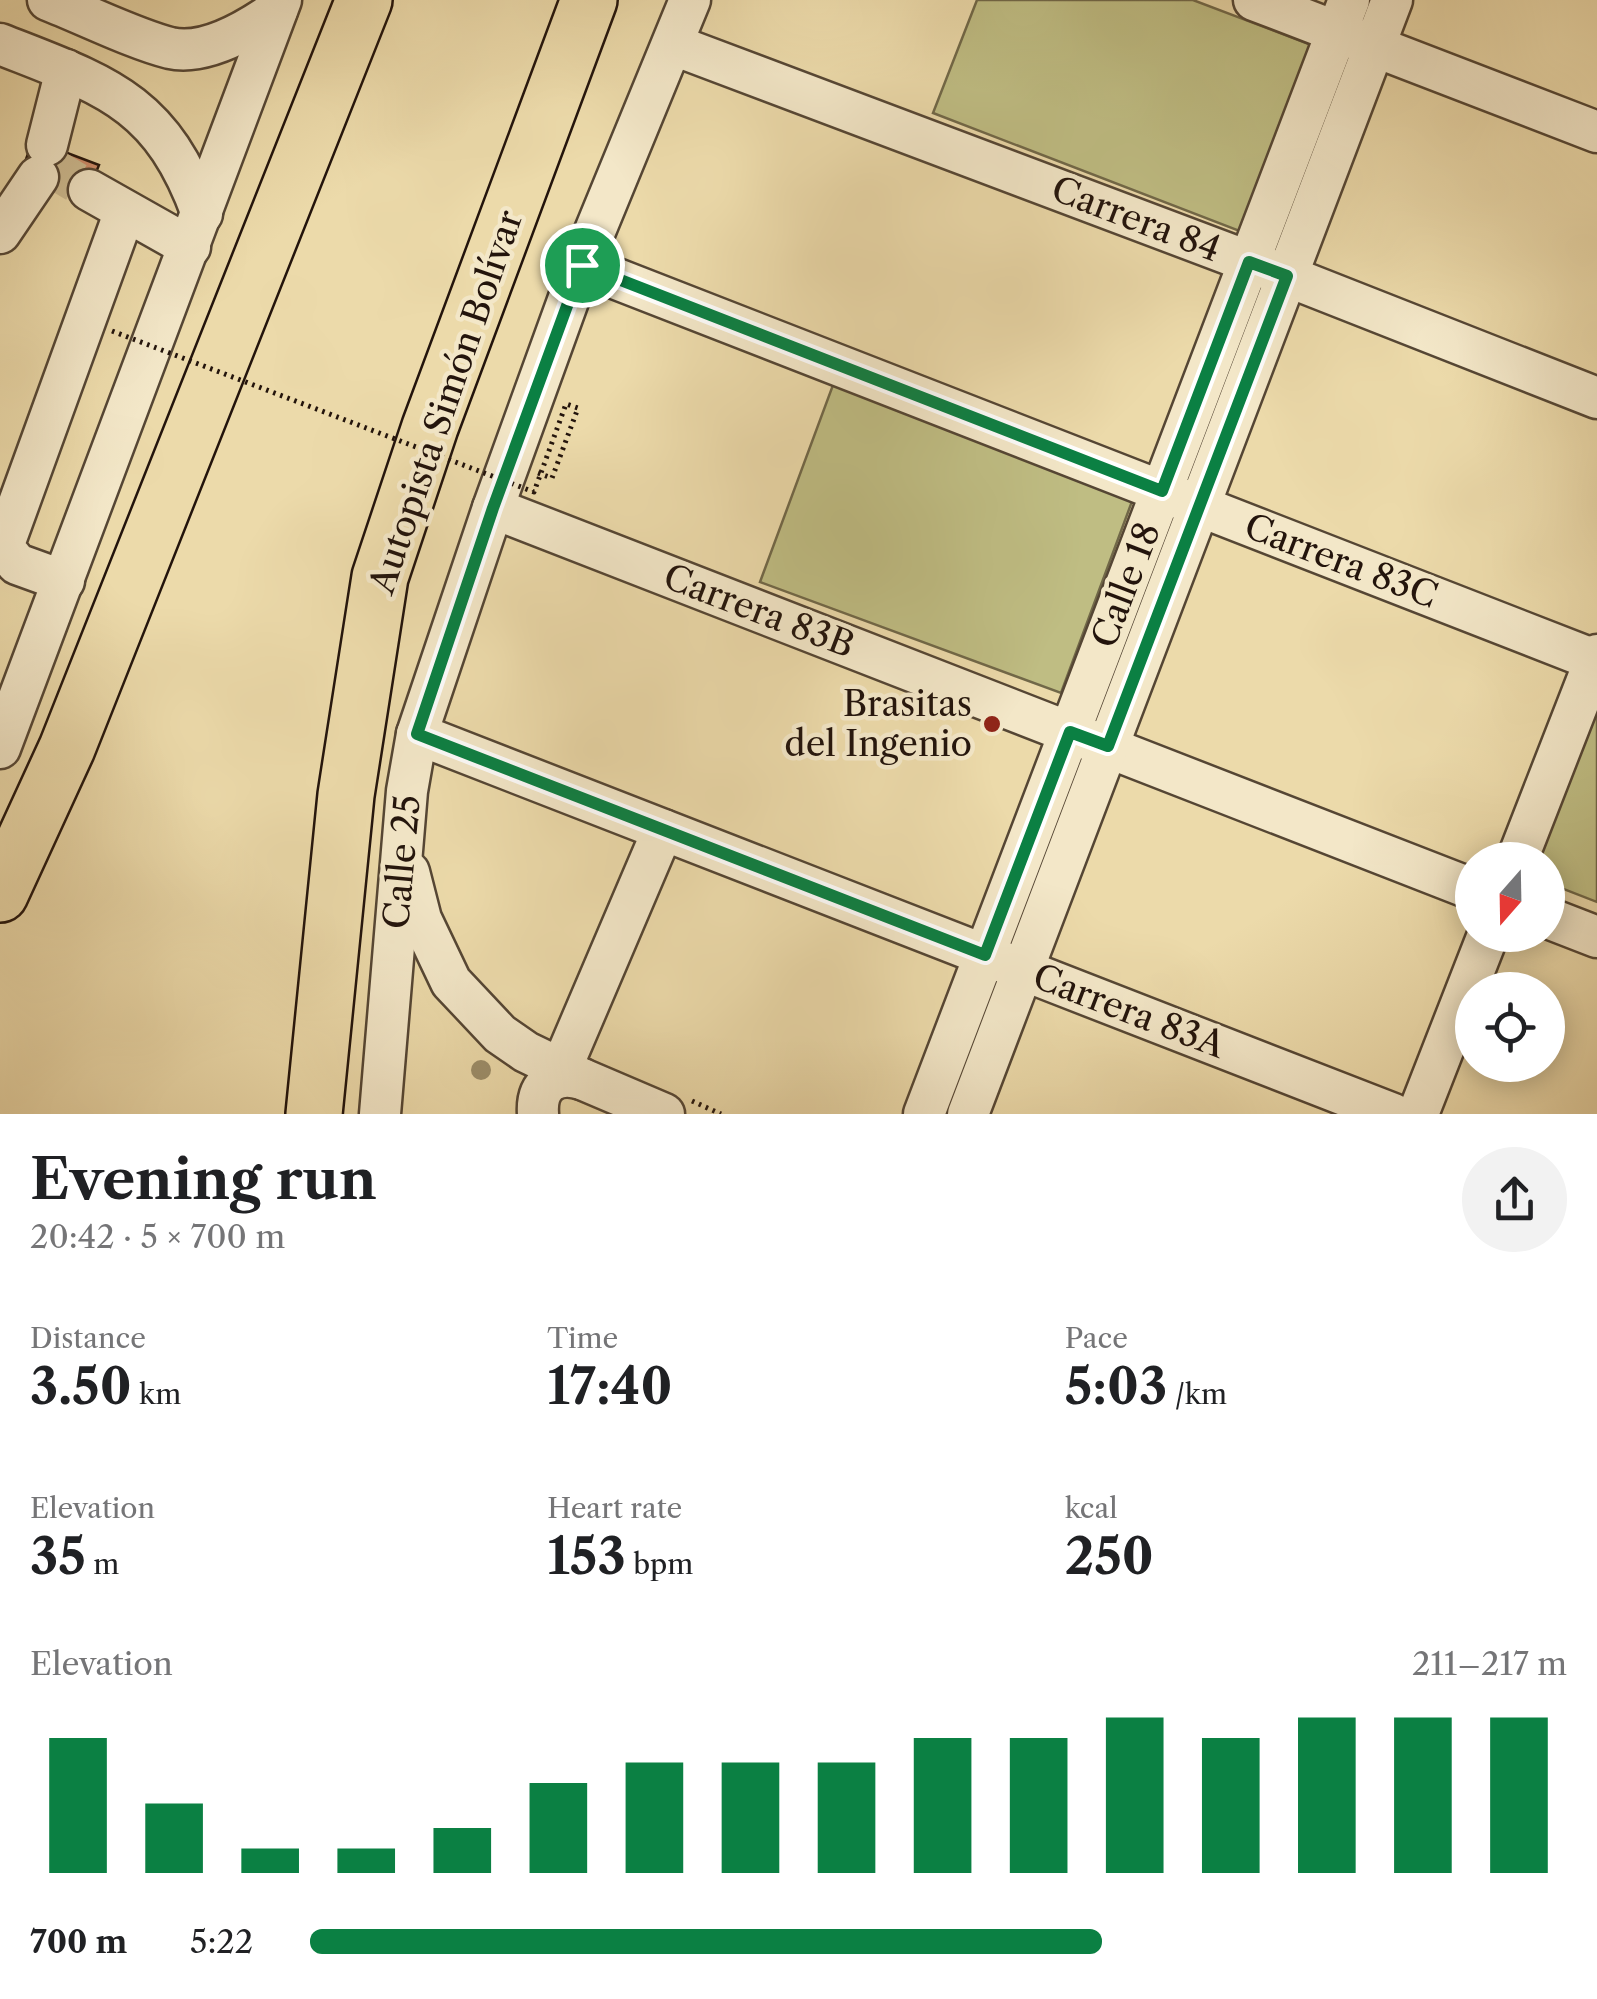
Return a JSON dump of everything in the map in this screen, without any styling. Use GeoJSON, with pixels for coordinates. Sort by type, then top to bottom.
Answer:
{"type":"FeatureCollection","features":[{"type":"Feature","properties":{"kind":"highway"},"geometry":{"type":"LineString","coordinates":[[0,894],[66,748],[364,0]]}},
{"type":"Feature","properties":{"kind":"highway","name":"Autopista Simón Bolívar"},"geometry":{"type":"LineString","coordinates":[[314,1114],[346,795],[380,577],[430,428],[589,0]]}},
{"type":"Feature","properties":{"kind":"street"},"geometry":{"type":"LineString","coordinates":[[48,0],[174,49],[242,34],[279,5]]}},
{"type":"Feature","properties":{"kind":"street","name":"Calle 25"},"geometry":{"type":"LineString","coordinates":[[380,1114],[408,791],[417,734],[512,503],[582,265],[690,0]]}},
{"type":"Feature","properties":{"kind":"street"},"geometry":{"type":"LineString","coordinates":[[1254,0],[1343,17],[1374,47],[1597,132]]}},
{"type":"Feature","properties":{"kind":"street","name":"Calle 18"},"geometry":{"type":"LineString","coordinates":[[968,1114],[1392,0]]}},
{"type":"Feature","properties":{"kind":"street"},"geometry":{"type":"LineString","coordinates":[[2,739],[279,5]]}},
{"type":"Feature","properties":{"kind":"street","name":"Calle 18"},"geometry":{"type":"LineString","coordinates":[[924,1114],[1343,17]]}},
{"type":"Feature","properties":{"kind":"street"},"geometry":{"type":"LineString","coordinates":[[0,44],[109,89],[140,113],[173,151],[189,178],[196,230]]}},
{"type":"Feature","properties":{"kind":"street","name":"Carrera 84"},"geometry":{"type":"LineString","coordinates":[[674,45],[1287,276],[1597,398]]}},
{"type":"Feature","properties":{"kind":"street"},"geometry":{"type":"LineString","coordinates":[[0,233],[42,161],[66,70]]}},
{"type":"Feature","properties":{"kind":"street"},"geometry":{"type":"LineString","coordinates":[[89,190],[125,210],[196,230]]}},
{"type":"Feature","properties":{"kind":"street"},"geometry":{"type":"LineString","coordinates":[[64,581],[17,564],[3,548],[125,210]]}},
{"type":"Feature","properties":{"kind":"street","name":"Carrera 83C"},"geometry":{"type":"LineString","coordinates":[[582,265],[1596,659]]}},
{"type":"Feature","properties":{"kind":"street","name":"Carrera 83B"},"geometry":{"type":"LineString","coordinates":[[512,503],[1070,732],[1455,882]]}},
{"type":"Feature","properties":{"kind":"street"},"geometry":{"type":"LineString","coordinates":[[1524,842],[1596,659]]}},
{"type":"Feature","properties":{"kind":"street","name":"Carrera 83A"},"geometry":{"type":"LineString","coordinates":[[417,734],[1394,1114]]}},
{"type":"Feature","properties":{"kind":"street"},"geometry":{"type":"LineString","coordinates":[[538,1114],[537,1099],[543,1086],[554,1078],[571,1074],[663,830]]}},
{"type":"Feature","properties":{"kind":"street"},"geometry":{"type":"LineString","coordinates":[[403,849],[421,919],[452,982],[500,1034],[571,1074],[676,1107]]}},
{"type":"Feature","properties":{"kind":"street"},"geometry":{"type":"LineString","coordinates":[[1565,925],[1597,937]]}},
{"type":"Feature","properties":{"kind":"street"},"geometry":{"type":"LineString","coordinates":[[1418,1114],[1481,952]]}},
{"type":"Feature","properties":{"kind":"path"},"geometry":{"type":"LineString","coordinates":[[112,331],[534,492],[566,404],[578,408],[552,478]]}},
{"type":"Feature","properties":{"kind":"path"},"geometry":{"type":"LineString","coordinates":[[676,1107],[721,1114]]}},
{"type":"Feature","properties":{"kind":"shaded area"},"geometry":{"type":"Polygon","coordinates":[[[977,0],[1193,0],[1314,46],[1242,232],[933,113],[977,0]]]}},
{"type":"Feature","properties":{"kind":"shaded area"},"geometry":{"type":"Polygon","coordinates":[[[833,385],[1134,496],[1061,693],[760,582],[833,385]]]}},
{"type":"Feature","properties":{"kind":"shaded area"},"geometry":{"type":"Polygon","coordinates":[[[1597,683],[1597,902],[1565,890],[1565,842],[1537,842],[1597,683]]]}},
{"type":"Feature","properties":{"kind":"building"},"geometry":{"type":"Polygon","coordinates":[[[33,140],[99,165],[87,195],[22,170],[33,140]]]}},
{"type":"Feature","properties":{"kind":"tunnel"},"geometry":{"type":"LineString","coordinates":[[42,162],[89,190]]}},
{"type":"Feature","properties":{"kind":"place","name":"Brasitas del Ingenio"},"geometry":{"type":"Point","coordinates":[992,724]}},
{"type":"Feature","properties":{"kind":"route"},"geometry":{"type":"LineString","coordinates":[[1249,262],[1287,276],[1108,746],[1070,732],[985,955],[417,734],[493,508],[582,265],[1162,491],[1249,262]]}}]}
